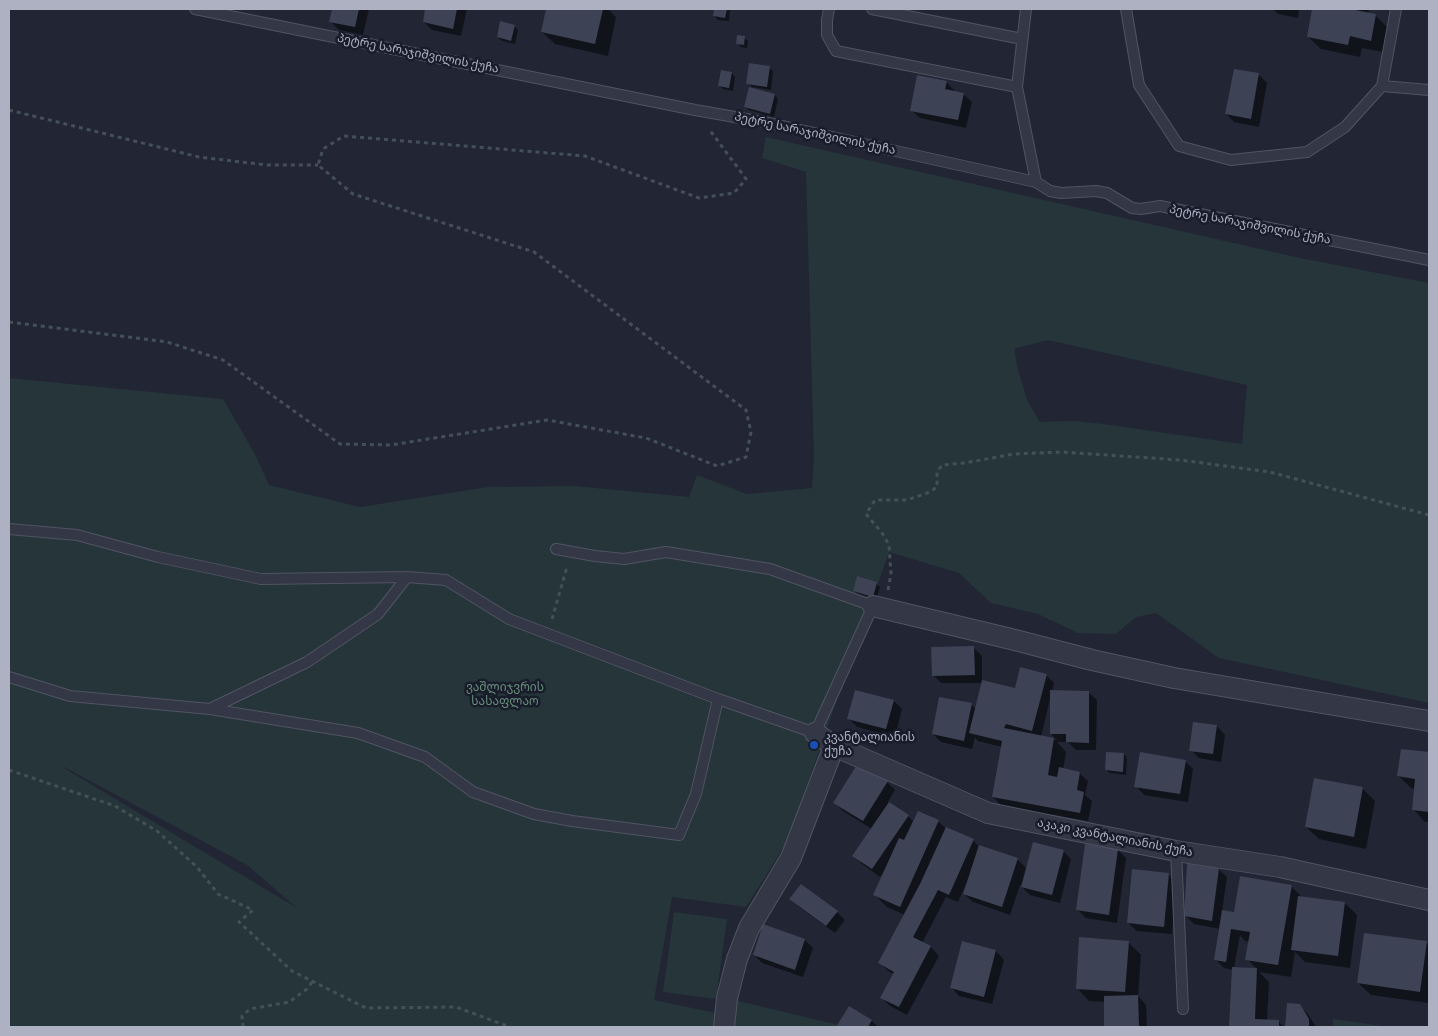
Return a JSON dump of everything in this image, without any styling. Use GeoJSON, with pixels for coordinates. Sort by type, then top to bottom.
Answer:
{"type":"FeatureCollection","features":[{"type":"Feature","properties":{"kind":"street"},"geometry":{"type":"LineString","coordinates":[[879,607],[1092,660],[1174,678],[1429,721]]}},
{"type":"Feature","properties":{"kind":"street","name":"აკაკი კვანტალიანის ქუჩა"},"geometry":{"type":"LineString","coordinates":[[815,733],[834,746],[988,813],[1176,851],[1280,867],[1429,900]]}},
{"type":"Feature","properties":{"kind":"street"},"geometry":{"type":"LineString","coordinates":[[724,1027],[727,998],[749,928],[791,858],[834,746]]}},
{"type":"Feature","properties":{"kind":"lane","name":"პეტრე სარაჯიშვილის ქუჩა"},"geometry":{"type":"LineString","coordinates":[[195,9],[695,110],[770,123],[1036,182],[1050,191],[1061,193],[1096,191],[1107,193],[1132,208],[1141,209],[1160,206],[1429,260]]}},
{"type":"Feature","properties":{"kind":"lane"},"geometry":{"type":"LineString","coordinates":[[829,9],[827,35],[836,51],[1017,87]]}},
{"type":"Feature","properties":{"kind":"lane"},"geometry":{"type":"LineString","coordinates":[[872,9],[1022,39]]}},
{"type":"Feature","properties":{"kind":"lane"},"geometry":{"type":"LineString","coordinates":[[1026,9],[1017,87],[1036,182]]}},
{"type":"Feature","properties":{"kind":"lane"},"geometry":{"type":"LineString","coordinates":[[1126,9],[1139,85],[1179,146],[1231,160],[1307,152],[1345,127],[1382,86],[1396,9]]}},
{"type":"Feature","properties":{"kind":"lane"},"geometry":{"type":"LineString","coordinates":[[1382,86],[1429,90]]}},
{"type":"Feature","properties":{"kind":"lane"},"geometry":{"type":"LineString","coordinates":[[9,529],[76,535],[158,557],[261,579],[408,577],[446,580],[509,619],[815,733],[879,607],[770,569],[666,552],[624,559],[556,549]]}},
{"type":"Feature","properties":{"kind":"lane"},"geometry":{"type":"LineString","coordinates":[[210,709],[307,662],[378,614],[408,577]]}},
{"type":"Feature","properties":{"kind":"lane"},"geometry":{"type":"LineString","coordinates":[[9,677],[70,696],[210,709],[358,733],[424,757],[472,792],[534,814],[679,835],[696,794],[718,698]]}},
{"type":"Feature","properties":{"kind":"lane"},"geometry":{"type":"LineString","coordinates":[[1176,851],[1182,1009]]}},
{"type":"Feature","properties":{"kind":"path"},"geometry":{"type":"LineString","coordinates":[[9,110],[198,157],[267,165],[318,165],[353,194],[534,252],[746,410],[751,432],[746,457],[717,466],[646,438],[547,420],[391,445],[340,444],[223,360],[167,342],[9,322]]}},
{"type":"Feature","properties":{"kind":"path"},"geometry":{"type":"LineString","coordinates":[[318,165],[323,150],[344,136],[585,156],[698,198],[734,193],[746,180],[695,110]]}},
{"type":"Feature","properties":{"kind":"path"},"geometry":{"type":"LineString","coordinates":[[879,607],[891,574],[889,545],[882,533],[866,514],[876,500],[907,500],[930,492],[937,486],[937,472],[942,465],[966,463],[1013,454],[1062,452],[1180,460],[1270,472],[1429,515]]}},
{"type":"Feature","properties":{"kind":"path"},"geometry":{"type":"LineString","coordinates":[[548,634],[566,574],[570,552]]}},
{"type":"Feature","properties":{"kind":"path"},"geometry":{"type":"LineString","coordinates":[[9,770],[115,806],[157,832],[197,867],[218,894],[253,910],[239,922],[292,971],[366,1008],[456,1007],[510,1027]]}},
{"type":"Feature","properties":{"kind":"path"},"geometry":{"type":"LineString","coordinates":[[243,1027],[242,1016],[250,1009],[289,1002],[307,989],[313,981]]}},
{"type":"Feature","properties":{"kind":"green space","name":"ვაშლიჯვრის სასაფლაო"},"geometry":{"type":"Polygon","coordinates":[[[766,137],[1300,258],[1429,283],[1429,703],[1219,658],[1156,613],[1136,617],[1116,634],[1078,633],[1038,614],[991,603],[959,573],[889,552],[787,842],[746,907],[672,897],[654,1000],[716,1013],[713,1027],[9,1027],[9,378],[223,399],[255,454],[269,485],[360,507],[488,487],[575,486],[689,497],[697,475],[747,494],[812,488],[814,459],[806,172],[762,158],[766,137]],[[1048,340],[1014,349],[1027,400],[1040,422],[1074,421],[1103,424],[1242,444],[1247,385],[1048,340]],[[64,768],[297,908],[247,865],[64,768]]]}},
{"type":"Feature","properties":{"kind":"green space"},"geometry":{"type":"Polygon","coordinates":[[[674,912],[727,919],[716,999],[663,992],[674,912]]]}},
{"type":"Feature","properties":{"kind":"green space"},"geometry":{"type":"Polygon","coordinates":[[[734,1000],[847,1027],[732,1027],[734,1000]]]}},
{"type":"Feature","properties":{"kind":"green space"},"geometry":{"type":"Polygon","coordinates":[[[1333,1019],[1390,1027],[1333,1027],[1333,1019]]]}},
{"type":"Feature","properties":{"kind":"building"},"geometry":{"type":"Polygon","coordinates":[[[332,9],[359,9],[355,27],[329,22],[332,9]]]}},
{"type":"Feature","properties":{"kind":"building"},"geometry":{"type":"Polygon","coordinates":[[[425,9],[457,9],[453,29],[423,22],[425,9]]]}},
{"type":"Feature","properties":{"kind":"building"},"geometry":{"type":"Polygon","coordinates":[[[546,9],[603,9],[595,44],[541,32],[546,9]]]}},
{"type":"Feature","properties":{"kind":"building"},"geometry":{"type":"Polygon","coordinates":[[[714,9],[727,9],[725,18],[713,16],[714,9]]]}},
{"type":"Feature","properties":{"kind":"building"},"geometry":{"type":"Polygon","coordinates":[[[1312,9],[1355,9],[1376,14],[1371,41],[1350,36],[1348,45],[1307,37],[1312,9]]]}},
{"type":"Feature","properties":{"kind":"building"},"geometry":{"type":"Polygon","coordinates":[[[500,21],[515,25],[511,41],[497,37],[500,21]]]}},
{"type":"Feature","properties":{"kind":"building"},"geometry":{"type":"Polygon","coordinates":[[[737,35],[745,36],[744,45],[736,44],[737,35]]]}},
{"type":"Feature","properties":{"kind":"building"},"geometry":{"type":"Polygon","coordinates":[[[749,63],[770,66],[767,87],[746,84],[749,63]]]}},
{"type":"Feature","properties":{"kind":"building"},"geometry":{"type":"Polygon","coordinates":[[[1234,69],[1259,73],[1251,119],[1225,114],[1234,69]]]}},
{"type":"Feature","properties":{"kind":"building"},"geometry":{"type":"Polygon","coordinates":[[[721,70],[732,72],[729,88],[718,86],[721,70]]]}},
{"type":"Feature","properties":{"kind":"building"},"geometry":{"type":"Polygon","coordinates":[[[917,75],[947,81],[945,89],[964,93],[958,120],[910,111],[917,75]]]}},
{"type":"Feature","properties":{"kind":"building"},"geometry":{"type":"Polygon","coordinates":[[[749,87],[775,94],[770,114],[744,107],[749,87]]]}},
{"type":"Feature","properties":{"kind":"building"},"geometry":{"type":"Polygon","coordinates":[[[857,576],[877,582],[873,597],[853,591],[857,576]]]}},
{"type":"Feature","properties":{"kind":"building"},"geometry":{"type":"Polygon","coordinates":[[[974,646],[975,675],[932,676],[931,647],[974,646]]]}},
{"type":"Feature","properties":{"kind":"building"},"geometry":{"type":"Polygon","coordinates":[[[1020,667],[1047,674],[1032,731],[1006,724],[1004,728],[1054,738],[1048,775],[1057,777],[1059,767],[1080,772],[1077,790],[1084,792],[1080,813],[992,797],[1002,741],[969,733],[982,680],[1015,688],[1020,667]]]}},
{"type":"Feature","properties":{"kind":"building"},"geometry":{"type":"Polygon","coordinates":[[[855,690],[894,700],[886,729],[847,719],[855,690]]]}},
{"type":"Feature","properties":{"kind":"building"},"geometry":{"type":"Polygon","coordinates":[[[1050,690],[1089,691],[1089,743],[1066,742],[1066,734],[1050,734],[1050,690]]]}},
{"type":"Feature","properties":{"kind":"building"},"geometry":{"type":"Polygon","coordinates":[[[939,697],[972,703],[964,741],[932,734],[939,697]]]}},
{"type":"Feature","properties":{"kind":"building"},"geometry":{"type":"Polygon","coordinates":[[[1193,722],[1217,725],[1213,754],[1189,751],[1193,722]]]}},
{"type":"Feature","properties":{"kind":"building"},"geometry":{"type":"Polygon","coordinates":[[[1401,749],[1429,752],[1429,812],[1412,810],[1415,779],[1397,776],[1401,749]]]}},
{"type":"Feature","properties":{"kind":"building"},"geometry":{"type":"Polygon","coordinates":[[[1106,752],[1124,753],[1123,772],[1105,770],[1106,752]]]}},
{"type":"Feature","properties":{"kind":"building"},"geometry":{"type":"Polygon","coordinates":[[[1140,752],[1186,760],[1180,794],[1134,787],[1140,752]]]}},
{"type":"Feature","properties":{"kind":"building"},"geometry":{"type":"Polygon","coordinates":[[[858,763],[888,781],[863,821],[833,803],[858,763]]]}},
{"type":"Feature","properties":{"kind":"building"},"geometry":{"type":"Polygon","coordinates":[[[1314,778],[1363,787],[1354,837],[1305,827],[1314,778]]]}},
{"type":"Feature","properties":{"kind":"building"},"geometry":{"type":"Polygon","coordinates":[[[889,802],[909,815],[872,869],[852,856],[889,802]]]}},
{"type":"Feature","properties":{"kind":"building"},"geometry":{"type":"Polygon","coordinates":[[[918,811],[939,820],[900,907],[873,895],[899,838],[904,840],[918,811]]]}},
{"type":"Feature","properties":{"kind":"building"},"geometry":{"type":"Polygon","coordinates":[[[946,827],[974,839],[949,895],[938,890],[913,937],[931,946],[899,1007],[880,998],[894,972],[878,963],[921,882],[946,827]]]}},
{"type":"Feature","properties":{"kind":"building"},"geometry":{"type":"Polygon","coordinates":[[[1033,842],[1064,850],[1052,895],[1021,887],[1033,842]]]}},
{"type":"Feature","properties":{"kind":"building"},"geometry":{"type":"Polygon","coordinates":[[[1085,844],[1118,849],[1109,915],[1076,910],[1085,844]]]}},
{"type":"Feature","properties":{"kind":"building"},"geometry":{"type":"Polygon","coordinates":[[[979,845],[1018,858],[1002,907],[963,894],[979,845]]]}},
{"type":"Feature","properties":{"kind":"building"},"geometry":{"type":"Polygon","coordinates":[[[1187,863],[1219,868],[1212,921],[1184,916],[1187,863]]]}},
{"type":"Feature","properties":{"kind":"building"},"geometry":{"type":"Polygon","coordinates":[[[1132,869],[1169,873],[1164,927],[1127,923],[1132,869]]]}},
{"type":"Feature","properties":{"kind":"building"},"geometry":{"type":"Polygon","coordinates":[[[1240,876],[1292,885],[1278,965],[1245,960],[1250,932],[1231,929],[1226,962],[1214,960],[1222,910],[1234,912],[1240,876]]]}},
{"type":"Feature","properties":{"kind":"building"},"geometry":{"type":"Polygon","coordinates":[[[801,884],[838,911],[826,926],[789,899],[801,884]]]}},
{"type":"Feature","properties":{"kind":"building"},"geometry":{"type":"Polygon","coordinates":[[[1298,896],[1345,902],[1338,956],[1291,950],[1298,896]]]}},
{"type":"Feature","properties":{"kind":"building"},"geometry":{"type":"Polygon","coordinates":[[[763,924],[805,939],[795,970],[753,955],[763,924]]]}},
{"type":"Feature","properties":{"kind":"building"},"geometry":{"type":"Polygon","coordinates":[[[1364,933],[1427,941],[1420,992],[1357,983],[1364,933]]]}},
{"type":"Feature","properties":{"kind":"building"},"geometry":{"type":"Polygon","coordinates":[[[1079,937],[1129,941],[1125,992],[1076,989],[1079,937]]]}},
{"type":"Feature","properties":{"kind":"building"},"geometry":{"type":"Polygon","coordinates":[[[962,941],[996,950],[984,997],[950,988],[962,941]]]}},
{"type":"Feature","properties":{"kind":"building"},"geometry":{"type":"Polygon","coordinates":[[[1232,967],[1257,968],[1255,1019],[1279,1020],[1279,1027],[1229,1027],[1232,967]]]}},
{"type":"Feature","properties":{"kind":"building"},"geometry":{"type":"Polygon","coordinates":[[[1138,995],[1139,1027],[1104,1027],[1104,996],[1138,995]]]}},
{"type":"Feature","properties":{"kind":"building"},"geometry":{"type":"Polygon","coordinates":[[[1287,1003],[1300,1004],[1309,1019],[1309,1027],[1285,1027],[1287,1003]]]}},
{"type":"Feature","properties":{"kind":"building"},"geometry":{"type":"Polygon","coordinates":[[[849,1006],[872,1020],[868,1027],[836,1027],[849,1006]]]}},
{"type":"Feature","properties":{"kind":"place","name":"კვანტალიანის ქუჩა"},"geometry":{"type":"Point","coordinates":[814,745]}}]}
